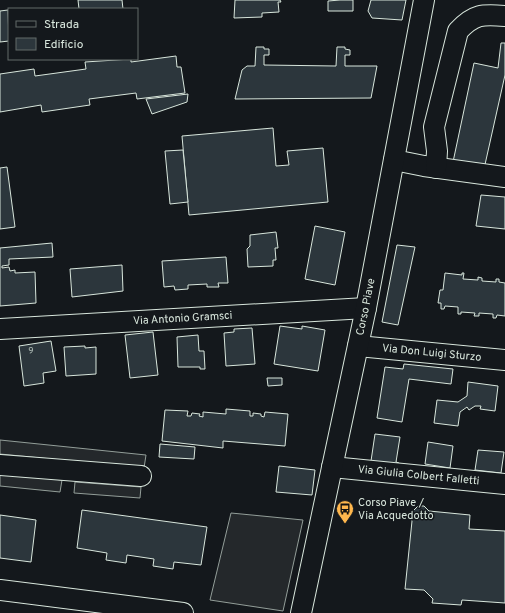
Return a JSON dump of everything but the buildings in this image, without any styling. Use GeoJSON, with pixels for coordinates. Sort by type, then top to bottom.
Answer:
{"type":"FeatureCollection","features":[{"type":"Feature","properties":{"kind":"street","name":"Corso Piave"},"geometry":{"type":"LineString","coordinates":[[301,613],[366,308],[424,0]]}},
{"type":"Feature","properties":{"kind":"street"},"geometry":{"type":"LineString","coordinates":[[436,168],[437,151],[434,127],[458,31],[467,21],[477,16],[488,14],[505,16]]}},
{"type":"Feature","properties":{"kind":"street"},"geometry":{"type":"LineString","coordinates":[[394,160],[436,168],[505,177]]}},
{"type":"Feature","properties":{"kind":"street","name":"Via Antonio Gramsci"},"geometry":{"type":"LineString","coordinates":[[0,329],[366,308]]}},
{"type":"Feature","properties":{"kind":"street","name":"Via Don Luigi Sturzo"},"geometry":{"type":"LineString","coordinates":[[358,346],[505,360]]}},
{"type":"Feature","properties":{"kind":"street"},"geometry":{"type":"LineString","coordinates":[[0,465],[142,476]]}},
{"type":"Feature","properties":{"kind":"street","name":"Via Giulia Colbert Falletti"},"geometry":{"type":"LineString","coordinates":[[332,467],[505,484]]}},
{"type":"Feature","properties":{"kind":"street"},"geometry":{"type":"LineString","coordinates":[[0,590],[183,613]]}},
{"type":"Feature","properties":{"kind":"shaded area"},"geometry":{"type":"Polygon","coordinates":[[[0,440],[146,455],[144,468],[0,454],[0,440]]]}},
{"type":"Feature","properties":{"kind":"shaded area"},"geometry":{"type":"Polygon","coordinates":[[[0,473],[62,480],[60,492],[0,486],[0,473]]]}},
{"type":"Feature","properties":{"kind":"shaded area"},"geometry":{"type":"Polygon","coordinates":[[[75,482],[141,487],[140,498],[74,493],[75,482]]]}},
{"type":"Feature","properties":{"kind":"shaded area"},"geometry":{"type":"Polygon","coordinates":[[[231,513],[303,520],[283,611],[210,600],[231,513]]]}},
{"type":"Feature","properties":{"kind":"place","name":"Corso Piave / Via Acquedotto"},"geometry":{"type":"Point","coordinates":[345,524]}}]}
